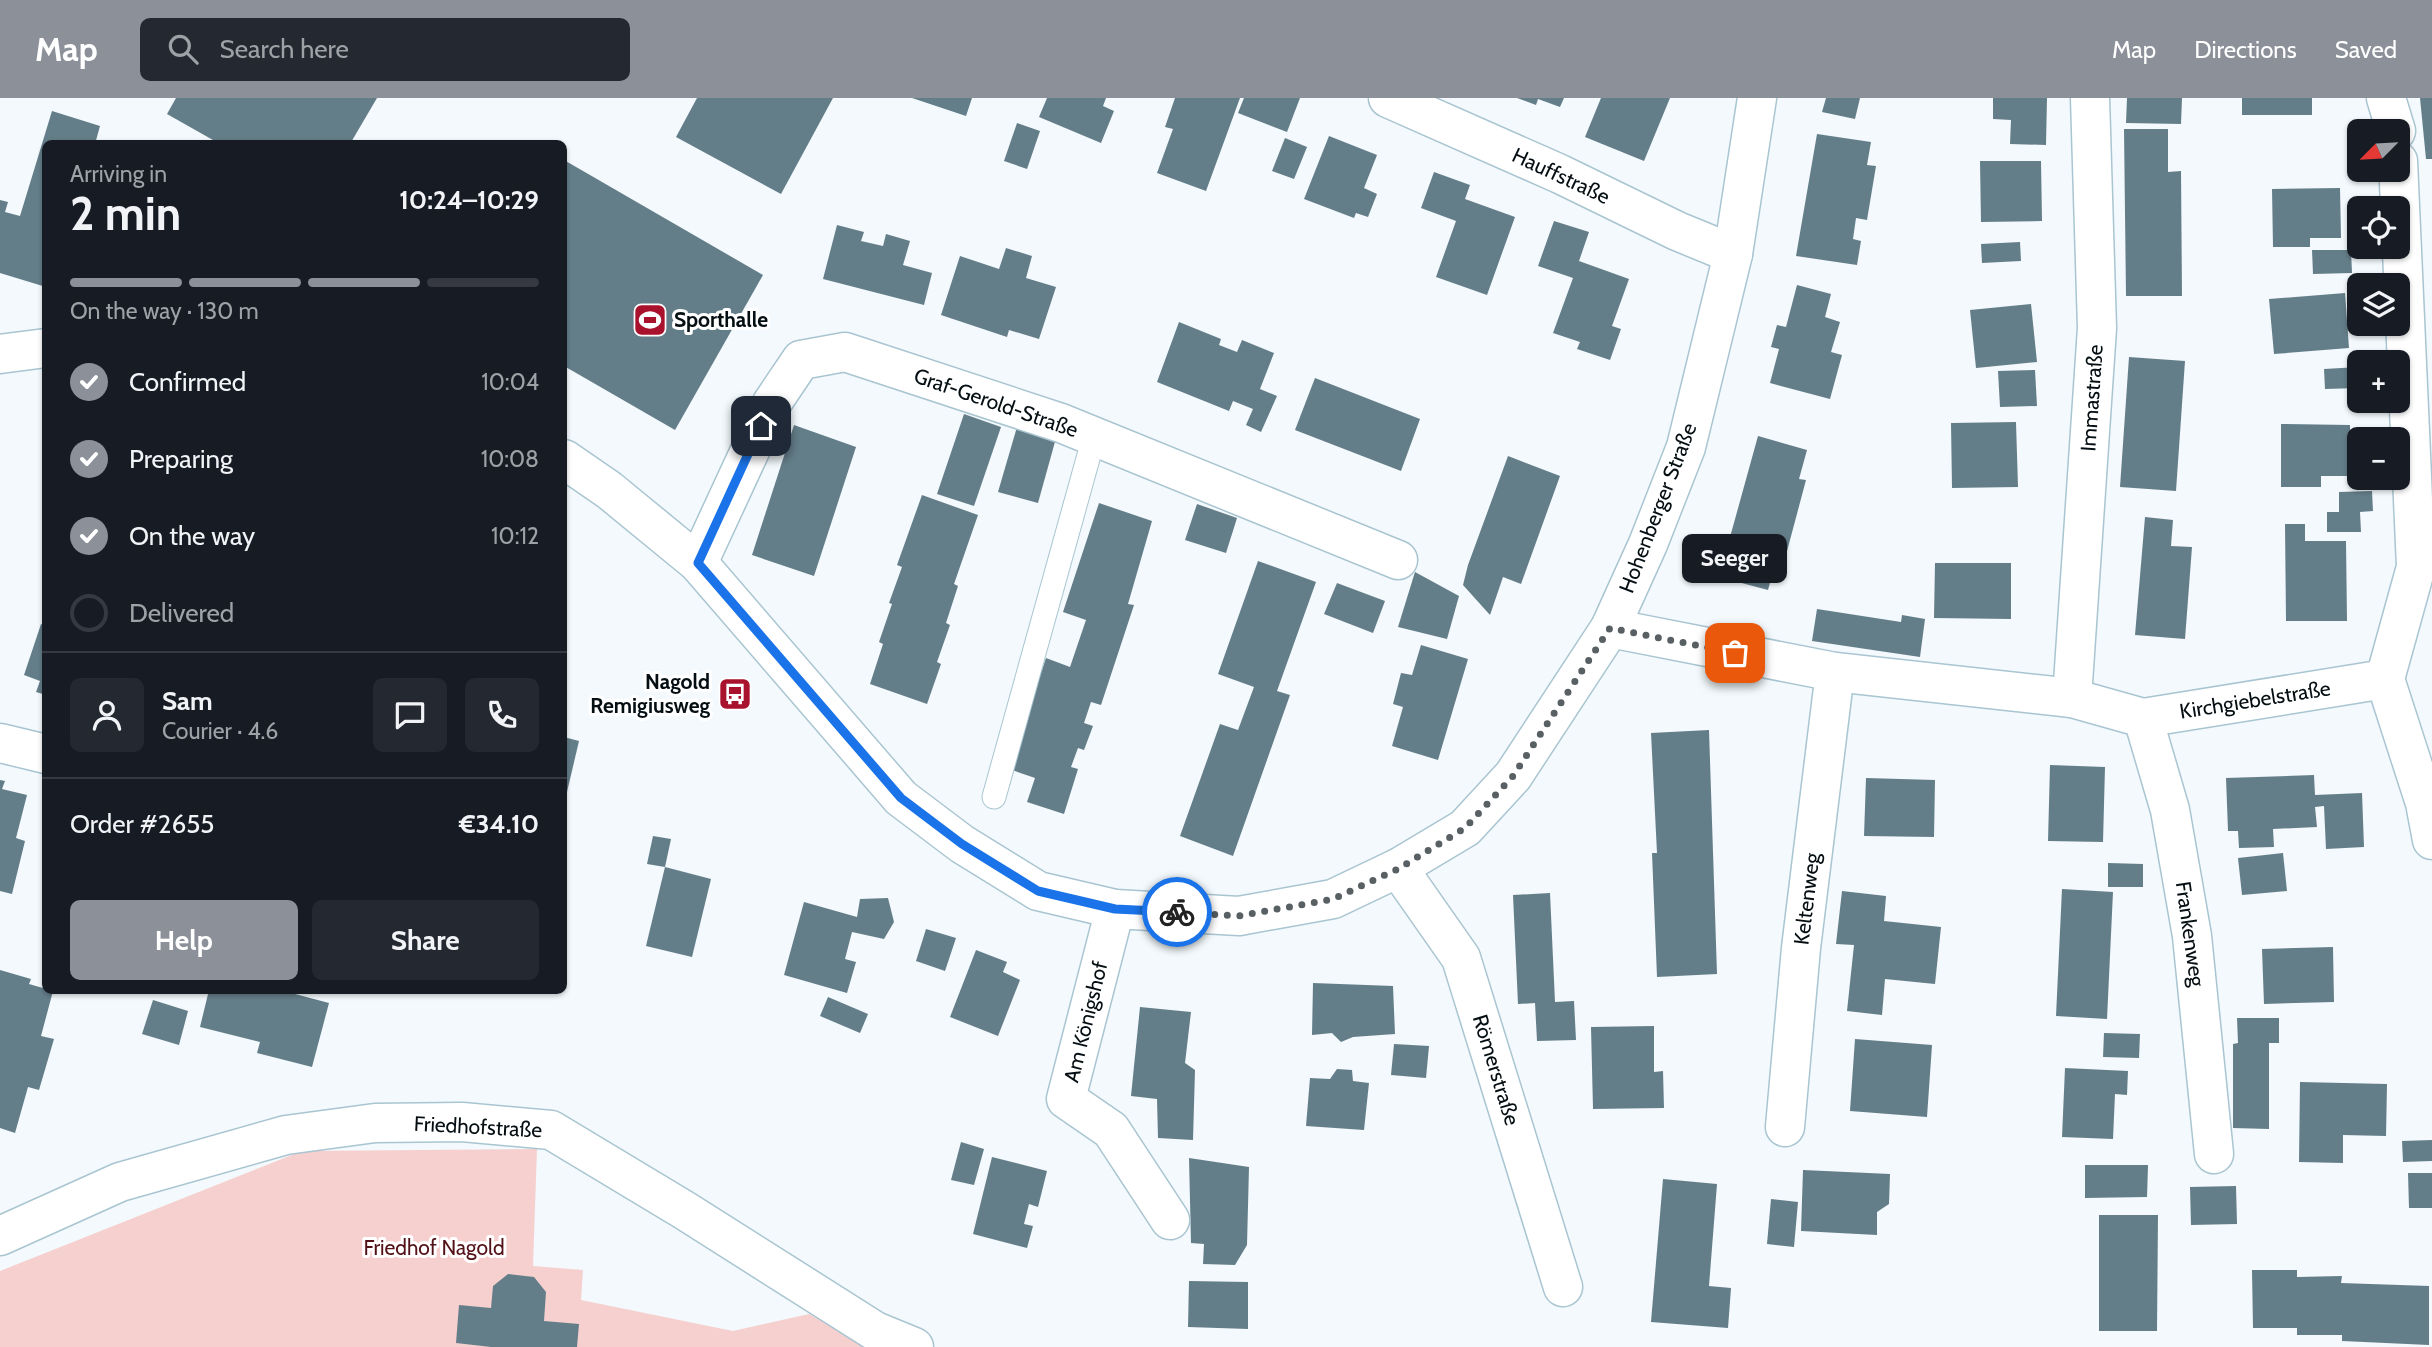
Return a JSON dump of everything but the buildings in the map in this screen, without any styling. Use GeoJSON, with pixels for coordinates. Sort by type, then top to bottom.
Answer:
{"type":"FeatureCollection","features":[{"type":"Feature","properties":{"kind":"street","name":"Hauffstraße"},"geometry":{"type":"LineString","coordinates":[[1388,98],[1560,174],[1677,231],[1733,254]]}},
{"type":"Feature","properties":{"kind":"street","name":"Hohenberger Straße"},"geometry":{"type":"LineString","coordinates":[[567,461],[609,490],[698,563],[901,798],[962,844],[1038,891],[1115,909],[1239,916],[1333,899],[1398,869],[1465,828],[1513,776],[1610,628],[1648,544],[1686,447],[1733,254],[1757,98]]}},
{"type":"Feature","properties":{"kind":"street","name":"Immastraße"},"geometry":{"type":"LineString","coordinates":[[2072,698],[2097,328],[2090,98]]}},
{"type":"Feature","properties":{"kind":"street"},"geometry":{"type":"LineString","coordinates":[[2386,98],[2392,119]]}},
{"type":"Feature","properties":{"kind":"street"},"geometry":{"type":"LineString","coordinates":[[2399,182],[2416,567],[2385,679],[2426,803],[2432,840]]}},
{"type":"Feature","properties":{"kind":"street"},"geometry":{"type":"LineString","coordinates":[[0,354],[42,349]]}},
{"type":"Feature","properties":{"kind":"street","name":"Graf-Gerold-Straße"},"geometry":{"type":"LineString","coordinates":[[698,563],[772,403],[801,360],[845,352],[1062,423],[1398,560]]}},
{"type":"Feature","properties":{"kind":"street","name":"Kirchgiebelstraße"},"geometry":{"type":"LineString","coordinates":[[1610,628],[1835,672],[2072,698],[2143,718],[2385,679]]}},
{"type":"Feature","properties":{"kind":"street","name":"Keltenweg"},"geometry":{"type":"LineString","coordinates":[[1785,1127],[1801,948],[1835,672]]}},
{"type":"Feature","properties":{"kind":"street","name":"Frankenweg"},"geometry":{"type":"LineString","coordinates":[[2143,718],[2170,810],[2192,936],[2214,1154]]}},
{"type":"Feature","properties":{"kind":"street"},"geometry":{"type":"LineString","coordinates":[[0,743],[42,753]]}},
{"type":"Feature","properties":{"kind":"street","name":"Römerstraße"},"geometry":{"type":"LineString","coordinates":[[1398,869],[1461,958],[1563,1287]]}},
{"type":"Feature","properties":{"kind":"street","name":"Am Königshof"},"geometry":{"type":"LineString","coordinates":[[1115,909],[1066,1099],[1111,1130],[1170,1220]]}},
{"type":"Feature","properties":{"kind":"street","name":"Friedhofstraße"},"geometry":{"type":"LineString","coordinates":[[0,1236],[120,1182],[286,1135],[375,1123],[462,1122],[551,1130],[684,1210],[875,1331],[914,1347]]}},
{"type":"Feature","properties":{"kind":"lane"},"geometry":{"type":"LineString","coordinates":[[993,797],[1094,437]]}},
{"type":"Feature","properties":{"kind":"green space","name":"Friedhof Nagold"},"geometry":{"type":"Polygon","coordinates":[[[537,1149],[533,1266],[583,1270],[581,1300],[733,1331],[809,1314],[868,1347],[0,1347],[0,1271],[302,1151],[537,1149]]]}},
{"type":"Feature","properties":{"kind":"way so far"},"geometry":{"type":"LineString","coordinates":[[1177,912],[1239,916],[1333,899],[1398,869],[1465,828],[1513,776],[1610,628],[1735,653]]}},
{"type":"Feature","properties":{"kind":"place","name":"Sporthalle"},"geometry":{"type":"Point","coordinates":[650,320]}},
{"type":"Feature","properties":{"kind":"place","name":"Seeger"},"geometry":{"type":"Point","coordinates":[1735,653]}},
{"type":"Feature","properties":{"kind":"place","name":"Nagold Remigiusweg"},"geometry":{"type":"Point","coordinates":[735,694]}},
{"type":"Feature","properties":{"kind":"route"},"geometry":{"type":"LineString","coordinates":[[761,426],[698,563],[901,798],[962,844],[1038,891],[1115,909],[1177,912]]}}]}
